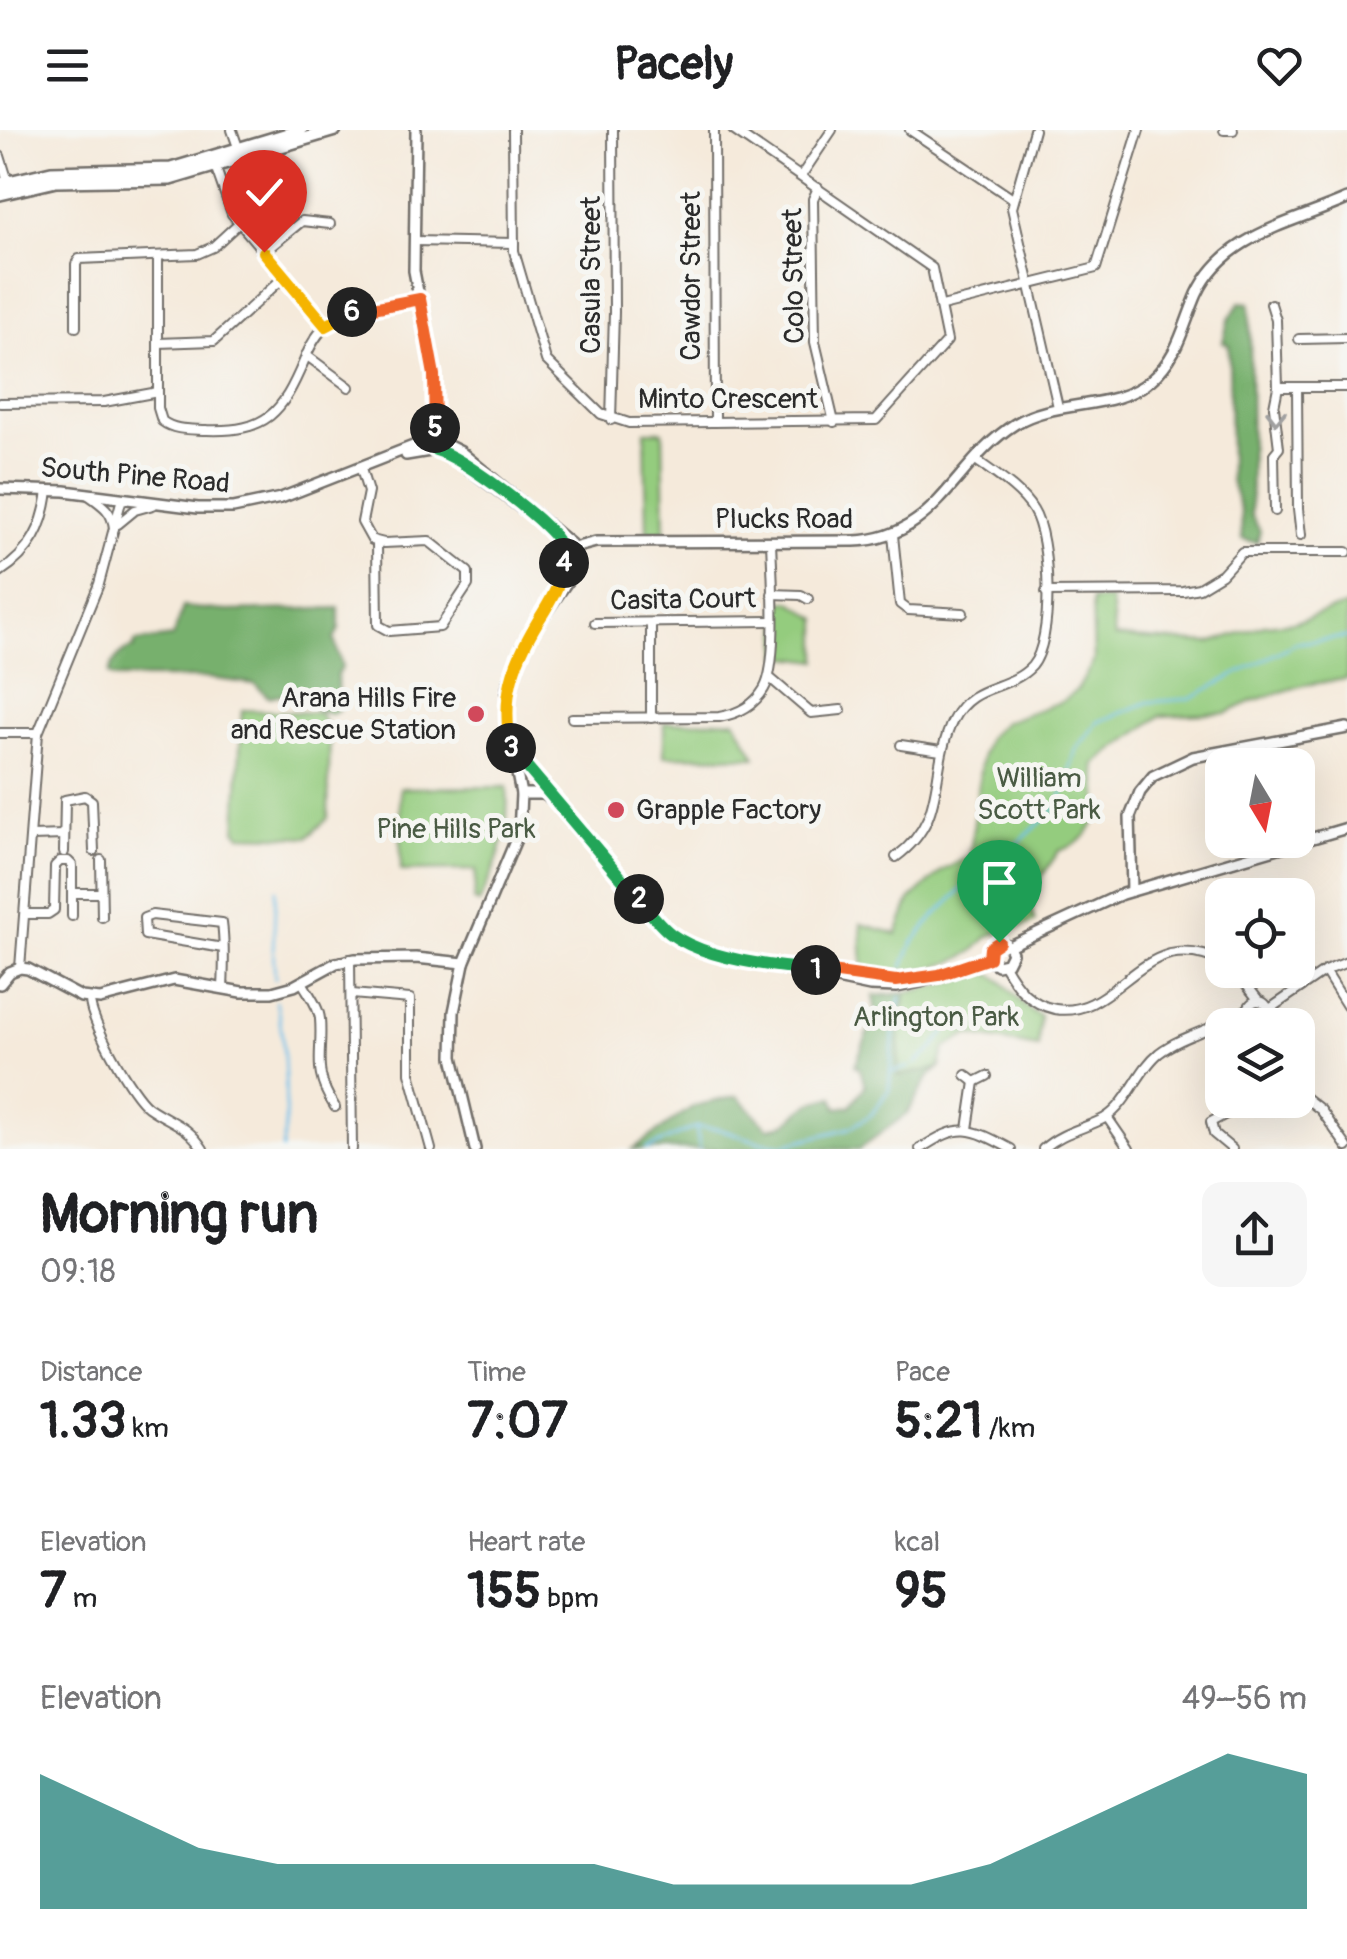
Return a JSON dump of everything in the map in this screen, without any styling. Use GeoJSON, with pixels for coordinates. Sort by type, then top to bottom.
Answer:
{"type":"FeatureCollection","features":[{"type":"Feature","properties":{"kind":"main road"},"geometry":{"type":"LineString","coordinates":[[240,153],[301,130]]}},
{"type":"Feature","properties":{"kind":"main road"},"geometry":{"type":"LineString","coordinates":[[4,188],[51,172],[164,170],[335,130]]}},
{"type":"Feature","properties":{"kind":"street"},"geometry":{"type":"LineString","coordinates":[[232,130],[240,153]]}},
{"type":"Feature","properties":{"kind":"street"},"geometry":{"type":"LineString","coordinates":[[412,130],[415,274],[434,375],[436,446],[455,448],[484,470],[564,536],[576,560],[573,574],[522,647],[507,688],[507,722],[521,794],[520,832],[464,963],[454,1012],[453,1056],[475,1149]]}},
{"type":"Feature","properties":{"kind":"street","name":"Minto Crescent"},"geometry":{"type":"LineString","coordinates":[[513,130],[514,243],[546,360],[611,420],[872,420],[883,414],[945,346],[948,337],[942,306]]}},
{"type":"Feature","properties":{"kind":"street","name":"Casula Street"},"geometry":{"type":"LineString","coordinates":[[611,420],[612,130]]}},
{"type":"Feature","properties":{"kind":"street","name":"Cawdor Street"},"geometry":{"type":"LineString","coordinates":[[714,130],[714,422]]}},
{"type":"Feature","properties":{"kind":"street"},"geometry":{"type":"LineString","coordinates":[[733,130],[929,265],[942,306],[1096,268],[1139,130]]}},
{"type":"Feature","properties":{"kind":"street"},"geometry":{"type":"LineString","coordinates":[[800,176],[832,130]]}},
{"type":"Feature","properties":{"kind":"street"},"geometry":{"type":"LineString","coordinates":[[910,130],[1013,199]]}},
{"type":"Feature","properties":{"kind":"street"},"geometry":{"type":"LineString","coordinates":[[1034,130],[1012,210],[1058,406]]}},
{"type":"Feature","properties":{"kind":"street"},"geometry":{"type":"LineString","coordinates":[[1224,132],[1233,130]]}},
{"type":"Feature","properties":{"kind":"street"},"geometry":{"type":"LineString","coordinates":[[0,156],[4,188]]}},
{"type":"Feature","properties":{"kind":"street"},"geometry":{"type":"LineString","coordinates":[[213,161],[230,210],[326,326]]}},
{"type":"Feature","properties":{"kind":"street","name":"Colo Street"},"geometry":{"type":"LineString","coordinates":[[818,188],[813,200],[814,334],[834,422]]}},
{"type":"Feature","properties":{"kind":"street","name":"Plucks Road"},"geometry":{"type":"LineString","coordinates":[[568,549],[596,542],[870,541],[892,535],[925,516],[1015,424],[1058,406],[1109,400],[1143,387],[1175,354],[1197,294],[1229,251],[1272,228],[1347,200]]}},
{"type":"Feature","properties":{"kind":"street"},"geometry":{"type":"LineString","coordinates":[[264,252],[302,221],[330,224]]}},
{"type":"Feature","properties":{"kind":"street"},"geometry":{"type":"LineString","coordinates":[[76,327],[78,260],[204,252],[239,223]]}},
{"type":"Feature","properties":{"kind":"street"},"geometry":{"type":"LineString","coordinates":[[414,242],[514,243]]}},
{"type":"Feature","properties":{"kind":"street"},"geometry":{"type":"LineString","coordinates":[[158,256],[160,417],[172,428],[230,430],[248,428],[266,419],[284,404],[306,355],[326,326],[351,312],[420,299]]}},
{"type":"Feature","properties":{"kind":"street"},"geometry":{"type":"LineString","coordinates":[[158,342],[214,342],[284,278]]}},
{"type":"Feature","properties":{"kind":"street"},"geometry":{"type":"LineString","coordinates":[[1271,304],[1276,320],[1278,387],[1274,419],[1278,448],[1274,454],[1275,511]]}},
{"type":"Feature","properties":{"kind":"street"},"geometry":{"type":"LineString","coordinates":[[1299,338],[1347,338]]}},
{"type":"Feature","properties":{"kind":"street"},"geometry":{"type":"LineString","coordinates":[[214,342],[218,352]]}},
{"type":"Feature","properties":{"kind":"street"},"geometry":{"type":"LineString","coordinates":[[306,355],[349,387]]}},
{"type":"Feature","properties":{"kind":"street"},"geometry":{"type":"LineString","coordinates":[[1278,387],[1347,387]]}},
{"type":"Feature","properties":{"kind":"street"},"geometry":{"type":"LineString","coordinates":[[1297,388],[1301,535]]}},
{"type":"Feature","properties":{"kind":"street"},"geometry":{"type":"LineString","coordinates":[[0,403],[85,404],[158,392]]}},
{"type":"Feature","properties":{"kind":"street","name":"South Pine Road"},"geometry":{"type":"LineString","coordinates":[[0,489],[48,490],[216,509],[256,505],[421,444],[436,446]]}},
{"type":"Feature","properties":{"kind":"street"},"geometry":{"type":"LineString","coordinates":[[1278,448],[1298,448]]}},
{"type":"Feature","properties":{"kind":"street"},"geometry":{"type":"LineString","coordinates":[[896,856],[923,832],[932,813],[941,750],[954,718],[967,700],[1023,674],[1040,655],[1046,632],[1040,522],[1030,505],[976,460]]}},
{"type":"Feature","properties":{"kind":"street"},"geometry":{"type":"LineString","coordinates":[[361,468],[368,490],[362,524],[369,537],[377,542],[430,541],[466,569],[468,585],[440,627],[389,631],[378,625],[377,542]]}},
{"type":"Feature","properties":{"kind":"street"},"geometry":{"type":"LineString","coordinates":[[0,572],[34,541],[42,527],[48,490]]}},
{"type":"Feature","properties":{"kind":"street"},"geometry":{"type":"LineString","coordinates":[[87,494],[112,516],[115,529]]}},
{"type":"Feature","properties":{"kind":"street"},"geometry":{"type":"LineString","coordinates":[[20,968],[38,732],[99,584],[122,498]]}},
{"type":"Feature","properties":{"kind":"street"},"geometry":{"type":"LineString","coordinates":[[115,529],[135,510],[162,503]]}},
{"type":"Feature","properties":{"kind":"street"},"geometry":{"type":"LineString","coordinates":[[892,535],[900,604],[908,610],[963,613]]}},
{"type":"Feature","properties":{"kind":"street"},"geometry":{"type":"LineString","coordinates":[[572,718],[731,714],[759,696],[770,678],[772,541]]}},
{"type":"Feature","properties":{"kind":"street"},"geometry":{"type":"LineString","coordinates":[[1046,592],[1183,591],[1212,582],[1242,552],[1347,552]]}},
{"type":"Feature","properties":{"kind":"street"},"geometry":{"type":"LineString","coordinates":[[772,594],[802,594],[808,599]]}},
{"type":"Feature","properties":{"kind":"street","name":"Casita Court"},"geometry":{"type":"LineString","coordinates":[[595,623],[772,621]]}},
{"type":"Feature","properties":{"kind":"street"},"geometry":{"type":"LineString","coordinates":[[651,623],[651,718]]}},
{"type":"Feature","properties":{"kind":"street"},"geometry":{"type":"LineString","coordinates":[[770,678],[811,713],[842,710]]}},
{"type":"Feature","properties":{"kind":"street"},"geometry":{"type":"LineString","coordinates":[[1132,890],[1130,817],[1140,792],[1153,776],[1193,757],[1347,728]]}},
{"type":"Feature","properties":{"kind":"street"},"geometry":{"type":"LineString","coordinates":[[0,733],[38,732]]}},
{"type":"Feature","properties":{"kind":"street"},"geometry":{"type":"LineString","coordinates":[[901,745],[941,750]]}},
{"type":"Feature","properties":{"kind":"street"},"geometry":{"type":"LineString","coordinates":[[511,748],[551,791],[554,800]]}},
{"type":"Feature","properties":{"kind":"street"},"geometry":{"type":"LineString","coordinates":[[521,794],[543,794],[554,800],[674,936],[713,953],[881,987],[921,982],[989,958]]}},
{"type":"Feature","properties":{"kind":"street"},"geometry":{"type":"LineString","coordinates":[[64,852],[66,799],[89,797],[93,803],[94,851]]}},
{"type":"Feature","properties":{"kind":"street"},"geometry":{"type":"LineString","coordinates":[[1004,965],[994,964],[989,958],[996,943],[1009,946],[1132,890],[1347,828]]}},
{"type":"Feature","properties":{"kind":"street"},"geometry":{"type":"LineString","coordinates":[[30,836],[64,835]]}},
{"type":"Feature","properties":{"kind":"street"},"geometry":{"type":"LineString","coordinates":[[101,860],[102,916]]}},
{"type":"Feature","properties":{"kind":"street"},"geometry":{"type":"LineString","coordinates":[[25,914],[48,914],[54,910],[55,866],[60,861],[71,862],[72,916]]}},
{"type":"Feature","properties":{"kind":"street"},"geometry":{"type":"LineString","coordinates":[[72,893],[102,893]]}},
{"type":"Feature","properties":{"kind":"street"},"geometry":{"type":"LineString","coordinates":[[223,948],[144,935],[144,918],[152,915],[217,921],[223,928],[223,948],[223,989]]}},
{"type":"Feature","properties":{"kind":"street"},"geometry":{"type":"LineString","coordinates":[[1004,965],[1012,957],[1009,946]]}},
{"type":"Feature","properties":{"kind":"street"},"geometry":{"type":"LineString","coordinates":[[1004,965],[1030,998],[1041,1005],[1066,1010],[1092,1004],[1168,954],[1205,955]]}},
{"type":"Feature","properties":{"kind":"street"},"geometry":{"type":"LineString","coordinates":[[0,984],[10,972],[20,968],[90,999],[174,980],[263,994],[302,982],[350,960],[416,958],[464,963]]}},
{"type":"Feature","properties":{"kind":"street"},"geometry":{"type":"LineString","coordinates":[[350,960],[352,1149]]}},
{"type":"Feature","properties":{"kind":"street"},"geometry":{"type":"LineString","coordinates":[[1268,1008],[1325,970],[1347,962]]}},
{"type":"Feature","properties":{"kind":"street"},"geometry":{"type":"LineString","coordinates":[[1325,970],[1347,1006]]}},
{"type":"Feature","properties":{"kind":"street"},"geometry":{"type":"LineString","coordinates":[[302,982],[320,1015],[318,1064],[335,1107]]}},
{"type":"Feature","properties":{"kind":"street"},"geometry":{"type":"LineString","coordinates":[[352,994],[410,998],[409,1068],[431,1149]]}},
{"type":"Feature","properties":{"kind":"street"},"geometry":{"type":"LineString","coordinates":[[90,999],[92,1016],[138,1098],[190,1130],[203,1149]]}},
{"type":"Feature","properties":{"kind":"street"},"geometry":{"type":"LineString","coordinates":[[1043,1149],[1068,1132],[1107,1116],[1154,1057],[1205,1030]]}},
{"type":"Feature","properties":{"kind":"street"},"geometry":{"type":"LineString","coordinates":[[966,1076],[975,1082]]}},
{"type":"Feature","properties":{"kind":"street"},"geometry":{"type":"LineString","coordinates":[[975,1082],[987,1076]]}},
{"type":"Feature","properties":{"kind":"street"},"geometry":{"type":"LineString","coordinates":[[968,1128],[975,1082]]}},
{"type":"Feature","properties":{"kind":"street"},"geometry":{"type":"LineString","coordinates":[[1315,1105],[1347,1146]]}},
{"type":"Feature","properties":{"kind":"street"},"geometry":{"type":"LineString","coordinates":[[1107,1116],[1129,1149]]}},
{"type":"Feature","properties":{"kind":"street"},"geometry":{"type":"LineString","coordinates":[[1219,1118],[1212,1122],[1214,1134],[1232,1149]]}},
{"type":"Feature","properties":{"kind":"street"},"geometry":{"type":"LineString","coordinates":[[920,1149],[942,1134],[968,1128],[1012,1149]]}},
{"type":"Feature","properties":{"kind":"green space"},"geometry":{"type":"Polygon","coordinates":[[[1240,302],[1250,303],[1251,515],[1260,531],[1257,543],[1242,539],[1241,513],[1230,479],[1229,345],[1223,342],[1228,321],[1240,302]]]}},
{"type":"Feature","properties":{"kind":"green space"},"geometry":{"type":"Polygon","coordinates":[[[645,431],[663,431],[665,532],[647,533],[645,431]]]}},
{"type":"Feature","properties":{"kind":"green space","name":"William Scott Park"},"geometry":{"type":"Polygon","coordinates":[[[1092,600],[1111,600],[1115,637],[1210,643],[1347,605],[1347,679],[1304,685],[1227,713],[1160,716],[1095,764],[1096,817],[1085,837],[1059,851],[1042,876],[1031,902],[1035,921],[989,936],[972,952],[947,964],[905,972],[863,971],[861,924],[897,934],[910,900],[942,871],[970,856],[982,755],[988,737],[1004,722],[1063,701],[1078,689],[1094,660],[1092,600]]]}},
{"type":"Feature","properties":{"kind":"green space"},"geometry":{"type":"Polygon","coordinates":[[[790,601],[818,619],[818,661],[779,656],[779,606],[790,601]]]}},
{"type":"Feature","properties":{"kind":"green space"},"geometry":{"type":"Polygon","coordinates":[[[183,607],[227,611],[339,608],[339,629],[334,639],[342,667],[337,674],[338,711],[331,714],[320,710],[294,692],[268,697],[255,684],[207,678],[109,675],[114,661],[134,648],[135,642],[173,637],[183,607]]]}},
{"type":"Feature","properties":{"kind":"green space"},"geometry":{"type":"Polygon","coordinates":[[[242,710],[319,713],[330,729],[328,818],[308,837],[241,835],[236,830],[242,710]]]}},
{"type":"Feature","properties":{"kind":"green space"},"geometry":{"type":"Polygon","coordinates":[[[735,720],[756,757],[664,756],[664,723],[735,720]]]}},
{"type":"Feature","properties":{"kind":"green space","name":"Pine Hills Park"},"geometry":{"type":"Polygon","coordinates":[[[507,787],[507,818],[501,847],[479,903],[474,901],[476,870],[401,871],[400,788],[507,787]]]}},
{"type":"Feature","properties":{"kind":"green space","name":"Arlington Park"},"geometry":{"type":"Polygon","coordinates":[[[988,973],[1040,1016],[1038,1047],[968,1035],[945,1048],[939,1068],[897,1077],[906,993],[988,973]]]}},
{"type":"Feature","properties":{"kind":"green space"},"geometry":{"type":"Polygon","coordinates":[[[906,993],[900,1022],[898,1076],[939,1068],[928,1078],[907,1114],[859,1149],[633,1149],[694,1106],[738,1096],[768,1128],[787,1122],[823,1099],[833,1097],[837,1108],[850,1106],[865,1086],[855,1065],[875,1016],[874,996],[906,993]]]}},
{"type":"Feature","properties":{"kind":"waterway"},"geometry":{"type":"LineString","coordinates":[[903,967],[912,944],[933,918],[1059,805],[1076,750],[1098,722],[1149,702],[1189,699],[1296,643],[1347,637]]}},
{"type":"Feature","properties":{"kind":"waterway"},"geometry":{"type":"LineString","coordinates":[[275,979],[276,889]]}},
{"type":"Feature","properties":{"kind":"waterway"},"geometry":{"type":"LineString","coordinates":[[646,1149],[696,1127],[783,1145],[850,1128],[871,1115],[889,1090],[901,997]]}},
{"type":"Feature","properties":{"kind":"waterway"},"geometry":{"type":"LineString","coordinates":[[276,1001],[285,1075],[282,1149]]}},
{"type":"Feature","properties":{"kind":"waterway"},"geometry":{"type":"LineString","coordinates":[[915,1064],[934,1048],[950,1024],[964,1016]]}},
{"type":"Feature","properties":{"kind":"waterway"},"geometry":{"type":"LineString","coordinates":[[892,1072],[909,1067]]}},
{"type":"Feature","properties":{"kind":"waterway"},"geometry":{"type":"LineString","coordinates":[[696,1127],[700,1149]]}},
{"type":"Feature","properties":{"kind":"place","name":"Arana Hills Fire and Rescue Station"},"geometry":{"type":"Point","coordinates":[476,714]}},
{"type":"Feature","properties":{"kind":"place","name":"Grapple Factory"},"geometry":{"type":"Point","coordinates":[616,810]}},
{"type":"Feature","properties":{"kind":"route"},"geometry":{"type":"LineString","coordinates":[[264,252],[326,326],[351,312],[420,299],[434,375],[436,450],[461,461],[542,524],[557,539],[563,554],[561,577],[522,647],[507,688],[511,748],[664,928],[684,942],[713,953],[881,981],[939,975],[979,962],[989,958],[990,948],[999,942]]}}]}
